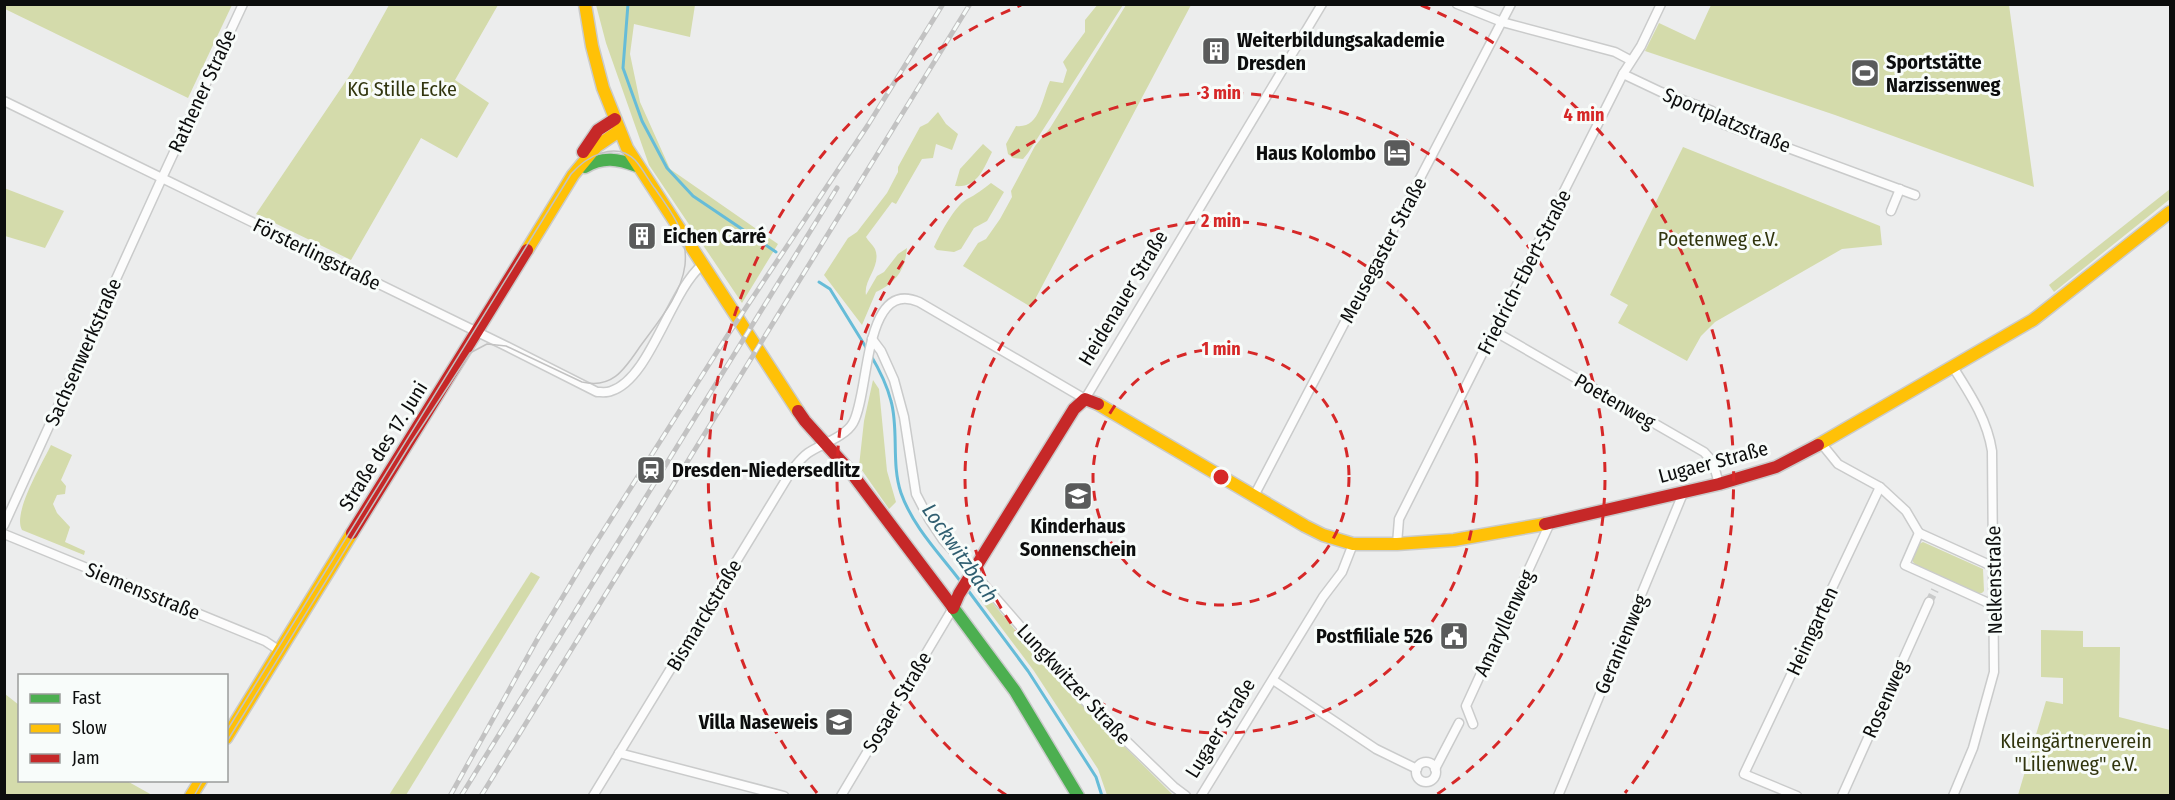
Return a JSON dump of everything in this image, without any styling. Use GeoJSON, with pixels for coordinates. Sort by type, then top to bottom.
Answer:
{"type":"FeatureCollection","features":[{"type":"Feature","properties":{"kind":"street","name":"Rathener Straße"},"geometry":{"type":"LineString","coordinates":[[162,178],[243,4]]}},
{"type":"Feature","properties":{"kind":"street"},"geometry":{"type":"LineString","coordinates":[[585,4],[597,63],[617,125],[637,166],[805,421],[850,471],[897,531],[1015,691],[1078,795]]}},
{"type":"Feature","properties":{"kind":"street","name":"Heidenauer Straße"},"geometry":{"type":"LineString","coordinates":[[953,608],[959,594],[1074,409],[1085,399],[1322,4]]}},
{"type":"Feature","properties":{"kind":"street"},"geometry":{"type":"LineString","coordinates":[[1457,4],[1502,22],[1614,52],[1630,60]]}},
{"type":"Feature","properties":{"kind":"street","name":"Meusegaster Straße"},"geometry":{"type":"LineString","coordinates":[[1254,496],[1511,4]]}},
{"type":"Feature","properties":{"kind":"street","name":"Friedrich-Ebert-Straße"},"geometry":{"type":"LineString","coordinates":[[1397,544],[1399,519],[1630,60],[1641,46],[1661,4]]}},
{"type":"Feature","properties":{"kind":"street","name":"Sportplatzstraße"},"geometry":{"type":"LineString","coordinates":[[1623,74],[1661,93],[1712,111],[1723,123],[1915,195]]}},
{"type":"Feature","properties":{"kind":"street","name":"Försterlingstraße"},"geometry":{"type":"LineString","coordinates":[[4,101],[597,392],[611,391],[629,379],[657,340],[676,300],[693,273],[702,265]]}},
{"type":"Feature","properties":{"kind":"street","name":"Straße des 17. Juni"},"geometry":{"type":"LineString","coordinates":[[228,735],[477,332],[573,174],[582,154],[598,130],[617,125]]}},
{"type":"Feature","properties":{"kind":"street"},"geometry":{"type":"LineString","coordinates":[[573,174],[602,158],[617,159],[637,166]]}},
{"type":"Feature","properties":{"kind":"street","name":"Sachsenwerkstraße"},"geometry":{"type":"LineString","coordinates":[[4,525],[162,178]]}},
{"type":"Feature","properties":{"kind":"street"},"geometry":{"type":"LineString","coordinates":[[1891,211],[1900,189]]}},
{"type":"Feature","properties":{"kind":"street","name":"Lugaer Straße"},"geometry":{"type":"LineString","coordinates":[[1201,795],[1323,597],[1342,572],[1353,544],[1397,544],[1462,539],[1550,523],[1719,483],[1776,467],[2033,320],[2170,212]]}},
{"type":"Feature","properties":{"kind":"street","name":"Bismarckstraße"},"geometry":{"type":"LineString","coordinates":[[593,795],[792,470],[806,454],[848,430],[853,423],[860,403],[872,341],[879,318],[888,304],[896,300],[912,299],[1085,399]]}},
{"type":"Feature","properties":{"kind":"street","name":"Poetenweg"},"geometry":{"type":"LineString","coordinates":[[1494,331],[1704,452],[1713,462],[1719,483]]}},
{"type":"Feature","properties":{"kind":"street","name":"Lungkwitzer Straße"},"geometry":{"type":"LineString","coordinates":[[872,341],[881,351],[894,380],[904,417],[916,494],[943,540],[971,575],[1087,703],[1174,787],[1186,795]]}},
{"type":"Feature","properties":{"kind":"street","name":"Nelkenstraße"},"geometry":{"type":"LineString","coordinates":[[1953,366],[1984,418],[1992,451],[1995,606],[1994,672],[1973,748],[1953,795]]}},
{"type":"Feature","properties":{"kind":"street"},"geometry":{"type":"LineString","coordinates":[[1085,399],[1323,535],[1353,544]]}},
{"type":"Feature","properties":{"kind":"street"},"geometry":{"type":"LineString","coordinates":[[1821,443],[1838,464],[1880,487],[1906,511],[1919,533],[1994,567]]}},
{"type":"Feature","properties":{"kind":"street","name":"Heimgarten"},"geometry":{"type":"LineString","coordinates":[[1797,795],[1744,774],[1880,487]]}},
{"type":"Feature","properties":{"kind":"street","name":"Geranienweg"},"geometry":{"type":"LineString","coordinates":[[1558,795],[1684,491]]}},
{"type":"Feature","properties":{"kind":"street","name":"Amaryllenweg"},"geometry":{"type":"LineString","coordinates":[[1473,724],[1466,706],[1550,523]]}},
{"type":"Feature","properties":{"kind":"street"},"geometry":{"type":"LineString","coordinates":[[1919,533],[1905,565],[1995,606]]}},
{"type":"Feature","properties":{"kind":"street","name":"Siemensstraße"},"geometry":{"type":"LineString","coordinates":[[4,534],[265,641],[280,651]]}},
{"type":"Feature","properties":{"kind":"street"},"geometry":{"type":"LineString","coordinates":[[1935,590],[1939,580]]}},
{"type":"Feature","properties":{"kind":"street","name":"Rosenweg"},"geometry":{"type":"LineString","coordinates":[[1842,795],[1929,602]]}},
{"type":"Feature","properties":{"kind":"street","name":"Sosaer Straße"},"geometry":{"type":"LineString","coordinates":[[841,795],[953,608]]}},
{"type":"Feature","properties":{"kind":"street","name":"Lugaer Straße"},"geometry":{"type":"LineString","coordinates":[[1273,680],[1376,749],[1417,769]]}},
{"type":"Feature","properties":{"kind":"street"},"geometry":{"type":"LineString","coordinates":[[1436,769],[1459,723]]}},
{"type":"Feature","properties":{"kind":"street"},"geometry":{"type":"LineString","coordinates":[[619,753],[784,795]]}},
{"type":"Feature","properties":{"kind":"street","name":"Lugaer Straße"},"geometry":{"type":"LineString","coordinates":[[1425,762],[1431,764],[1436,769],[1434,778],[1427,782],[1419,778],[1417,769],[1425,762]]}},
{"type":"Feature","properties":{"kind":"street"},"geometry":{"type":"LineString","coordinates":[[191,795],[200,782]]}},
{"type":"Feature","properties":{"kind":"green space"},"geometry":{"type":"Polygon","coordinates":[[[1098,4],[1123,5],[1028,153],[1023,159],[1013,158],[1008,154],[1006,144],[1016,126],[1024,126],[1035,118],[1050,81],[1063,83],[1067,70],[1063,62],[1085,32],[1085,20],[1098,4]]]}},
{"type":"Feature","properties":{"kind":"green space"},"geometry":{"type":"Polygon","coordinates":[[[4,5],[232,5],[188,98],[5,9],[4,5]]]}},
{"type":"Feature","properties":{"kind":"green space","name":"KG Stille Ecke"},"geometry":{"type":"Polygon","coordinates":[[[389,5],[498,5],[455,80],[489,103],[457,158],[421,138],[351,260],[256,214],[352,72],[389,5]]]}},
{"type":"Feature","properties":{"kind":"green space"},"geometry":{"type":"Polygon","coordinates":[[[596,5],[695,5],[690,37],[634,24],[630,54],[640,102],[670,169],[778,244],[742,303],[649,165],[606,43],[596,5]]]}},
{"type":"Feature","properties":{"kind":"green space"},"geometry":{"type":"Polygon","coordinates":[[[1126,5],[1191,5],[1031,307],[963,266],[978,243],[986,239],[1000,219],[1012,197],[1011,191],[1035,146],[1050,128],[1126,5]]]}},
{"type":"Feature","properties":{"kind":"green space","name":"Sportstätte Narzissenweg"},"geometry":{"type":"Polygon","coordinates":[[[1711,5],[2009,5],[2034,187],[1835,115],[1645,51],[1659,23],[1695,40],[1711,5]]]}},
{"type":"Feature","properties":{"kind":"green space"},"geometry":{"type":"Polygon","coordinates":[[[938,112],[946,124],[958,134],[952,150],[936,144],[933,158],[922,159],[896,204],[892,202],[866,237],[875,249],[876,261],[867,284],[866,295],[877,276],[884,272],[898,254],[907,248],[902,269],[894,280],[876,292],[862,325],[824,275],[848,238],[857,232],[887,193],[920,127],[928,123],[938,112]]]}},
{"type":"Feature","properties":{"kind":"green space"},"geometry":{"type":"Polygon","coordinates":[[[983,144],[992,152],[982,171],[969,184],[955,186],[960,169],[983,144]]]}},
{"type":"Feature","properties":{"kind":"green space","name":"Poetenweg e.V."},"geometry":{"type":"Polygon","coordinates":[[[1683,147],[1880,226],[1882,245],[1842,249],[1715,322],[1701,336],[1687,361],[1618,323],[1628,305],[1610,295],[1683,147]]]}},
{"type":"Feature","properties":{"kind":"green space"},"geometry":{"type":"Polygon","coordinates":[[[991,183],[1004,192],[987,221],[974,228],[961,249],[954,252],[937,250],[934,247],[957,208],[991,183]]]}},
{"type":"Feature","properties":{"kind":"green space"},"geometry":{"type":"Polygon","coordinates":[[[4,188],[64,211],[45,248],[5,236],[4,188]]]}},
{"type":"Feature","properties":{"kind":"green space"},"geometry":{"type":"Polygon","coordinates":[[[2170,189],[2170,199],[2054,292],[2049,285],[2170,189]]]}},
{"type":"Feature","properties":{"kind":"green space"},"geometry":{"type":"Polygon","coordinates":[[[873,380],[879,389],[887,471],[896,502],[889,509],[859,466],[864,421],[873,380]]]}},
{"type":"Feature","properties":{"kind":"green space"},"geometry":{"type":"Polygon","coordinates":[[[51,445],[72,455],[61,480],[66,486],[65,494],[57,495],[53,504],[57,513],[70,527],[65,542],[85,551],[84,555],[22,530],[21,512],[25,500],[51,445]]]}},
{"type":"Feature","properties":{"kind":"green space"},"geometry":{"type":"Polygon","coordinates":[[[1923,542],[1983,569],[1984,591],[1977,593],[1916,565],[1913,558],[1919,544],[1923,542]]]}},
{"type":"Feature","properties":{"kind":"green space"},"geometry":{"type":"Polygon","coordinates":[[[531,572],[540,577],[406,795],[389,795],[531,572]]]}},
{"type":"Feature","properties":{"kind":"green space"},"geometry":{"type":"Polygon","coordinates":[[[985,594],[1053,675],[1173,795],[1107,795],[1098,769],[1034,671],[979,598],[985,594]]]}},
{"type":"Feature","properties":{"kind":"green space","name":"Kleingärtnerverein \"Lilienweg\" e.V."},"geometry":{"type":"Polygon","coordinates":[[[2041,630],[2083,631],[2083,647],[2120,647],[2119,717],[2170,730],[2170,795],[2018,795],[2046,701],[2063,704],[2063,678],[2041,677],[2041,630]]]}},
{"type":"Feature","properties":{"kind":"green space"},"geometry":{"type":"Polygon","coordinates":[[[5,694],[18,704],[18,782],[129,782],[152,795],[5,795],[5,694]]]}},
{"type":"Feature","properties":{"kind":"waterway","name":"Lockwitzbach"},"geometry":{"type":"LineString","coordinates":[[628,4],[623,68],[642,121],[667,168],[693,196],[776,252]]}},
{"type":"Feature","properties":{"kind":"waterway","name":"Lockwitzbach"},"geometry":{"type":"LineString","coordinates":[[819,282],[830,289],[867,349]]}},
{"type":"Feature","properties":{"kind":"waterway","name":"Lockwitzbach"},"geometry":{"type":"LineString","coordinates":[[870,354],[891,401],[895,423],[896,470],[901,493],[920,529],[961,582]]}},
{"type":"Feature","properties":{"kind":"waterway","name":"Lockwitzbach"},"geometry":{"type":"LineString","coordinates":[[967,589],[1028,671],[1096,777],[1102,796]]}},
{"type":"Feature","properties":{"kind":"tunnel"},"geometry":{"type":"LineString","coordinates":[[1929,602],[1935,590]]}},
{"type":"Feature","properties":{"kind":"tram line"},"geometry":{"type":"LineString","coordinates":[[228,729],[571,174],[585,162],[601,153],[619,151],[627,154],[638,164],[682,233],[685,253],[683,276],[679,288],[660,319],[628,364],[616,376],[601,383],[582,382],[506,346],[487,344],[470,353],[411,443],[228,740]]}},
{"type":"Feature","properties":{"kind":"tram line"},"geometry":{"type":"LineString","coordinates":[[194,796],[202,782]]}},
{"type":"Feature","properties":{"kind":"railway"},"geometry":{"type":"LineString","coordinates":[[450,796],[538,638],[588,555],[729,333],[868,125],[943,4]]}},
{"type":"Feature","properties":{"kind":"railway"},"geometry":{"type":"LineString","coordinates":[[481,796],[970,4]]}},
{"type":"Feature","properties":{"kind":"railway"},"geometry":{"type":"LineString","coordinates":[[461,796],[837,188]]}},
{"type":"Feature","properties":{"kind":"traffic: fast"},"geometry":{"type":"LineString","coordinates":[[585,167],[604,160],[637,166]]}},
{"type":"Feature","properties":{"kind":"traffic: fast"},"geometry":{"type":"LineString","coordinates":[[952,606],[1015,691],[1078,796]]}},
{"type":"Feature","properties":{"kind":"traffic: slow"},"geometry":{"type":"LineString","coordinates":[[585,4],[592,46],[603,88],[627,148],[798,411]]}},
{"type":"Feature","properties":{"kind":"traffic: slow"},"geometry":{"type":"LineString","coordinates":[[527,250],[573,175],[597,146],[619,131]]}},
{"type":"Feature","properties":{"kind":"traffic: slow"},"geometry":{"type":"LineString","coordinates":[[1818,445],[2033,320],[2170,212]]}},
{"type":"Feature","properties":{"kind":"traffic: slow"},"geometry":{"type":"LineString","coordinates":[[1098,404],[1305,526],[1323,535],[1353,544],[1454,540],[1545,524]]}},
{"type":"Feature","properties":{"kind":"traffic: slow"},"geometry":{"type":"LineString","coordinates":[[228,735],[352,533]]}},
{"type":"Feature","properties":{"kind":"traffic: slow"},"geometry":{"type":"LineString","coordinates":[[191,796],[200,782]]}},
{"type":"Feature","properties":{"kind":"traffic: jam"},"geometry":{"type":"LineString","coordinates":[[583,152],[598,130],[615,119]]}},
{"type":"Feature","properties":{"kind":"traffic: jam"},"geometry":{"type":"LineString","coordinates":[[352,533],[527,250]]}},
{"type":"Feature","properties":{"kind":"traffic: jam"},"geometry":{"type":"LineString","coordinates":[[953,608],[959,594],[1074,409],[1085,399],[1098,404]]}},
{"type":"Feature","properties":{"kind":"traffic: jam"},"geometry":{"type":"LineString","coordinates":[[798,411],[850,471],[952,606]]}},
{"type":"Feature","properties":{"kind":"traffic: jam"},"geometry":{"type":"LineString","coordinates":[[1545,524],[1719,484],[1776,467],[1818,445]]}},
{"type":"Feature","properties":{"kind":"place","name":"Weiterbildungsakademie Dresden"},"geometry":{"type":"Point","coordinates":[1216,51]}},
{"type":"Feature","properties":{"kind":"place","name":"Sportstätte Narzissenweg"},"geometry":{"type":"Point","coordinates":[1865,73]}},
{"type":"Feature","properties":{"kind":"place","name":"Haus Kolombo"},"geometry":{"type":"Point","coordinates":[1397,153]}},
{"type":"Feature","properties":{"kind":"place","name":"Eichen Carré"},"geometry":{"type":"Point","coordinates":[642,236]}},
{"type":"Feature","properties":{"kind":"place","name":"Dresden-Niedersedlitz"},"geometry":{"type":"Point","coordinates":[651,470]}},
{"type":"Feature","properties":{"kind":"place","name":"Kinderhaus Sonnenschein"},"geometry":{"type":"Point","coordinates":[1078,496]}},
{"type":"Feature","properties":{"kind":"place","name":"Postfiliale 526"},"geometry":{"type":"Point","coordinates":[1454,636]}},
{"type":"Feature","properties":{"kind":"place","name":"Villa Naseweis"},"geometry":{"type":"Point","coordinates":[839,722]}}]}
